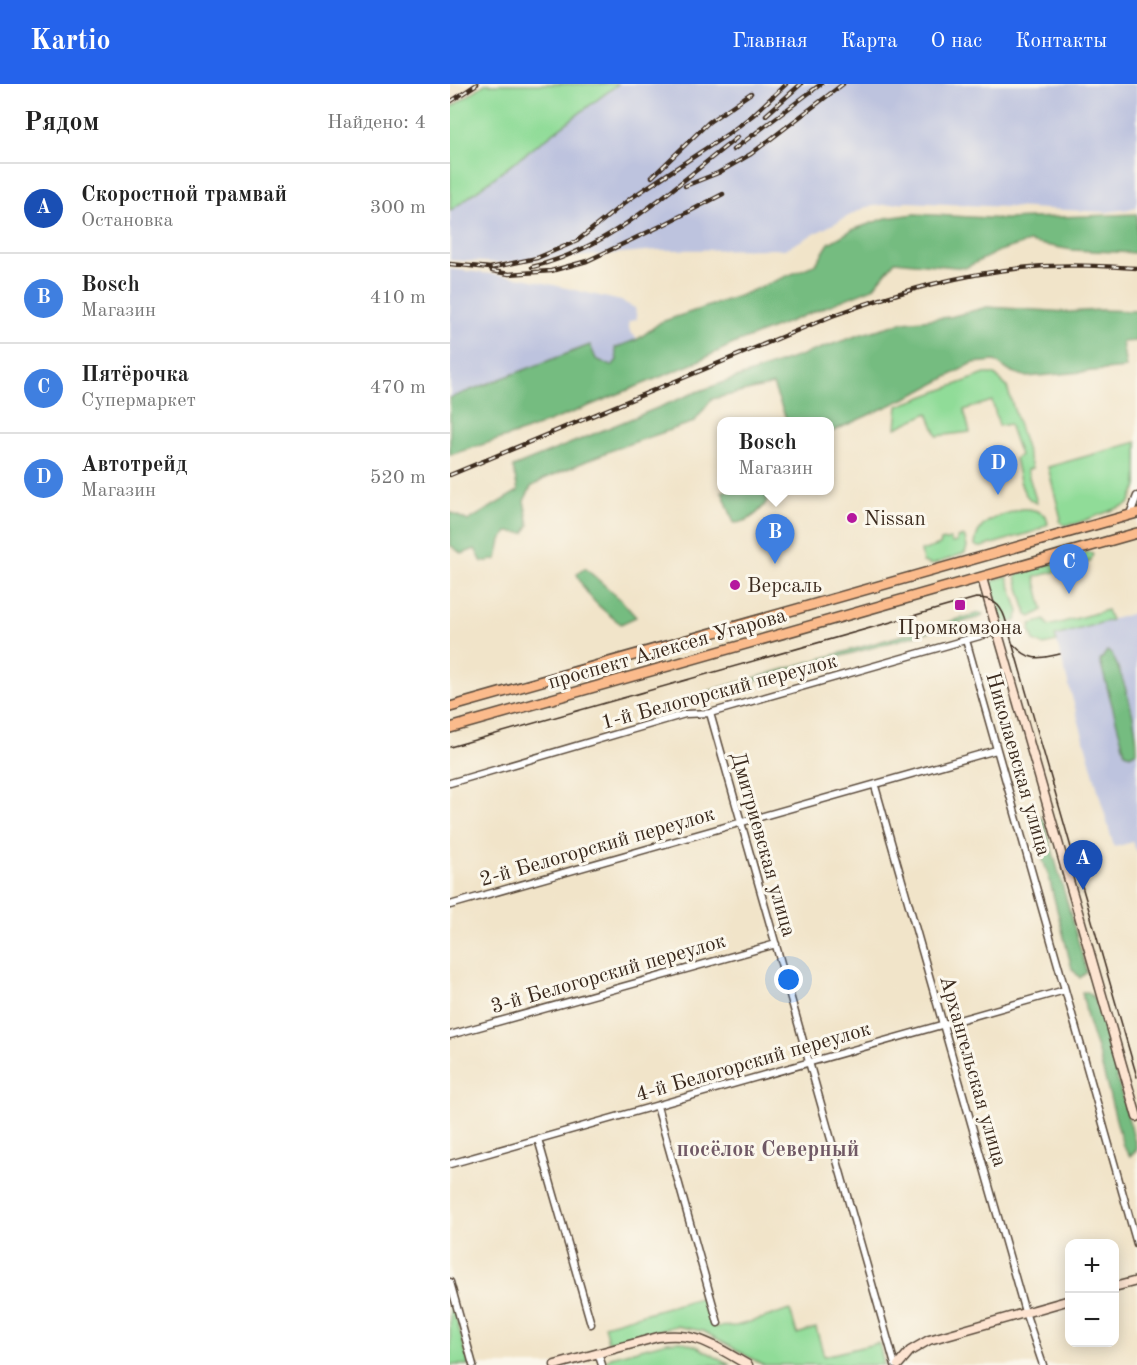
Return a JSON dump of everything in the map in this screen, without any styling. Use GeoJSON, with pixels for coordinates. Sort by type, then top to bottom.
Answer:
{"type":"FeatureCollection","features":[{"type":"Feature","properties":{"kind":"main road","name":"проспект Алексея Угарова"},"geometry":{"type":"LineString","coordinates":[[450,707],[1134,514]]}},
{"type":"Feature","properties":{"kind":"main road","name":"проспект Алексея Угарова"},"geometry":{"type":"LineString","coordinates":[[450,728],[1137,533]]}},
{"type":"Feature","properties":{"kind":"main road"},"geometry":{"type":"LineString","coordinates":[[975,558],[982,578]]}},
{"type":"Feature","properties":{"kind":"main road","name":"Николаевская улица"},"geometry":{"type":"LineString","coordinates":[[982,578],[1137,1117]]}},
{"type":"Feature","properties":{"kind":"main road"},"geometry":{"type":"LineString","coordinates":[[1119,1286],[1137,1281]]}},
{"type":"Feature","properties":{"kind":"main road"},"geometry":{"type":"LineString","coordinates":[[896,1365],[910,1351],[928,1340],[1065,1301]]}},
{"type":"Feature","properties":{"kind":"main road"},"geometry":{"type":"LineString","coordinates":[[555,1365],[658,1336],[676,1334],[702,1340],[748,1365]]}},
{"type":"Feature","properties":{"kind":"street","name":"проспект Алексея Угарова"},"geometry":{"type":"LineString","coordinates":[[1134,514],[1137,495]]}},
{"type":"Feature","properties":{"kind":"street","name":"1-й Белогорский переулок"},"geometry":{"type":"LineString","coordinates":[[450,783],[685,714],[710,713],[997,631]]}},
{"type":"Feature","properties":{"kind":"street","name":"Николаевская улица"},"geometry":{"type":"LineString","coordinates":[[966,640],[1137,1244]]}},
{"type":"Feature","properties":{"kind":"street","name":"Дмитриевская улица"},"geometry":{"type":"LineString","coordinates":[[710,713],[896,1365]]}},
{"type":"Feature","properties":{"kind":"street","name":"2-й Белогорский переулок"},"geometry":{"type":"LineString","coordinates":[[450,905],[996,750]]}},
{"type":"Feature","properties":{"kind":"street","name":"Архангельская улица"},"geometry":{"type":"LineString","coordinates":[[875,786],[1041,1364]]}},
{"type":"Feature","properties":{"kind":"street","name":"3-й Белогорский переулок"},"geometry":{"type":"LineString","coordinates":[[450,1035],[776,944]]}},
{"type":"Feature","properties":{"kind":"street","name":"4-й Белогорский переулок"},"geometry":{"type":"LineString","coordinates":[[450,1164],[1065,990]]}},
{"type":"Feature","properties":{"kind":"street"},"geometry":{"type":"LineString","coordinates":[[657,1106],[718,1323]]}},
{"type":"Feature","properties":{"kind":"street"},"geometry":{"type":"LineString","coordinates":[[538,1138],[591,1324]]}},
{"type":"Feature","properties":{"kind":"street"},"geometry":{"type":"LineString","coordinates":[[450,1282],[473,1365]]}},
{"type":"Feature","properties":{"kind":"street"},"geometry":{"type":"LineString","coordinates":[[598,1353],[602,1365]]}},
{"type":"Feature","properties":{"kind":"shaded area"},"geometry":{"type":"Polygon","coordinates":[[[615,84],[1137,84],[1137,208],[1106,212],[908,202],[866,207],[785,249],[658,250],[501,263],[450,260],[450,208],[615,84]]]}},
{"type":"Feature","properties":{"kind":"shaded area"},"geometry":{"type":"Polygon","coordinates":[[[450,269],[524,278],[621,301],[635,308],[637,319],[628,322],[630,332],[638,339],[615,348],[617,360],[612,366],[596,359],[589,345],[450,398],[450,269]]]}},
{"type":"Feature","properties":{"kind":"shaded area"},"geometry":{"type":"Polygon","coordinates":[[[1137,612],[1137,853],[1133,842],[1114,847],[1055,636],[1137,612]]]}},
{"type":"Feature","properties":{"kind":"green space"},"geometry":{"type":"Polygon","coordinates":[[[485,84],[618,84],[450,211],[450,108],[485,84]]]}},
{"type":"Feature","properties":{"kind":"green space"},"geometry":{"type":"Polygon","coordinates":[[[915,214],[1006,219],[1137,214],[1137,253],[1072,250],[1029,242],[999,251],[965,268],[895,261],[873,288],[574,412],[525,431],[450,455],[450,398],[590,345],[596,359],[612,366],[617,360],[615,348],[638,339],[661,322],[739,296],[816,264],[829,243],[852,230],[886,218],[915,214]]]}},
{"type":"Feature","properties":{"kind":"green space"},"geometry":{"type":"Polygon","coordinates":[[[987,307],[1068,312],[1137,311],[1137,341],[1122,342],[1126,368],[1027,377],[1009,371],[995,361],[973,363],[921,391],[834,431],[834,417],[785,417],[773,385],[712,399],[694,422],[617,448],[544,479],[531,487],[524,501],[529,525],[525,533],[508,532],[501,540],[497,559],[482,562],[475,549],[462,554],[450,545],[450,512],[468,521],[518,491],[513,467],[694,393],[859,335],[904,322],[950,317],[987,307]]]}},
{"type":"Feature","properties":{"kind":"green space"},"geometry":{"type":"Polygon","coordinates":[[[985,374],[994,374],[1007,387],[1032,468],[1027,470],[1037,503],[1031,501],[1024,491],[1015,459],[1020,455],[1009,424],[999,426],[992,401],[964,410],[970,432],[937,436],[928,413],[896,428],[898,406],[985,374]]]}},
{"type":"Feature","properties":{"kind":"green space"},"geometry":{"type":"Polygon","coordinates":[[[1137,442],[1137,486],[1129,504],[1075,524],[1064,525],[1059,521],[1061,519],[1048,467],[1137,442]]]}},
{"type":"Feature","properties":{"kind":"green space"},"geometry":{"type":"Polygon","coordinates":[[[724,495],[766,495],[767,501],[761,509],[744,521],[734,523],[724,495]]]}},
{"type":"Feature","properties":{"kind":"green space"},"geometry":{"type":"Polygon","coordinates":[[[1021,509],[1031,509],[1041,513],[1046,516],[1048,524],[1036,531],[982,547],[975,545],[976,536],[985,524],[1021,509]]]}},
{"type":"Feature","properties":{"kind":"green space"},"geometry":{"type":"Polygon","coordinates":[[[963,536],[967,547],[965,553],[932,565],[923,562],[921,551],[940,545],[941,541],[950,539],[952,543],[957,542],[957,538],[963,536]]]}},
{"type":"Feature","properties":{"kind":"green space"},"geometry":{"type":"Polygon","coordinates":[[[1088,552],[1093,554],[1090,562],[1035,577],[1043,610],[1031,617],[1027,615],[1017,574],[1088,552]]]}},
{"type":"Feature","properties":{"kind":"green space"},"geometry":{"type":"Polygon","coordinates":[[[585,568],[621,600],[636,617],[621,624],[601,608],[580,582],[577,574],[585,568]]]}},
{"type":"Feature","properties":{"kind":"green space"},"geometry":{"type":"Polygon","coordinates":[[[1007,576],[1019,612],[1016,621],[1007,623],[1002,620],[991,585],[994,580],[1007,576]]]}},
{"type":"Feature","properties":{"kind":"green space"},"geometry":{"type":"Polygon","coordinates":[[[1107,610],[1111,620],[1055,636],[1057,642],[1043,645],[1034,641],[1030,629],[1031,624],[1045,620],[1049,626],[1107,610]]]}},
{"type":"Feature","properties":{"kind":"green space"},"geometry":{"type":"Polygon","coordinates":[[[979,613],[983,614],[981,617],[710,693],[709,691],[979,613]]]}},
{"type":"Feature","properties":{"kind":"green space"},"geometry":{"type":"Polygon","coordinates":[[[1107,651],[1112,654],[1117,665],[1133,714],[1137,751],[1130,755],[1125,753],[1100,661],[1107,651]]]}},
{"type":"Feature","properties":{"kind":"green space"},"geometry":{"type":"Polygon","coordinates":[[[1032,814],[1038,815],[1044,821],[1087,972],[1080,978],[1072,969],[1048,874],[1037,844],[1032,814]]]}},
{"type":"Feature","properties":{"kind":"green space"},"geometry":{"type":"Polygon","coordinates":[[[1082,992],[1088,992],[1095,999],[1137,1149],[1130,1156],[1123,1146],[1088,1022],[1082,992]]]}},
{"type":"Feature","properties":{"kind":"green space"},"geometry":{"type":"Polygon","coordinates":[[[450,1296],[469,1365],[450,1365],[450,1296]]]}},
{"type":"Feature","properties":{"kind":"green space"},"geometry":{"type":"Polygon","coordinates":[[[703,1297],[714,1327],[736,1326],[790,1310],[797,1334],[816,1328],[824,1356],[879,1343],[884,1365],[763,1365],[703,1331],[676,1326],[608,1342],[604,1325],[703,1297]]]}},
{"type":"Feature","properties":{"kind":"green space"},"geometry":{"type":"Polygon","coordinates":[[[681,1341],[698,1347],[730,1365],[606,1365],[606,1361],[611,1357],[667,1342],[681,1341]]]}},
{"type":"Feature","properties":{"kind":"tram line"},"geometry":{"type":"LineString","coordinates":[[450,747],[976,598],[990,600],[998,605],[1005,618],[1137,1077]]}},
{"type":"Feature","properties":{"kind":"tram line"},"geometry":{"type":"LineString","coordinates":[[1013,644],[1024,654],[1035,658],[1060,654]]}},
{"type":"Feature","properties":{"kind":"railway"},"geometry":{"type":"LineString","coordinates":[[450,102],[477,84]]}},
{"type":"Feature","properties":{"kind":"railway"},"geometry":{"type":"LineString","coordinates":[[450,264],[490,268],[537,258],[577,241],[631,198],[728,134],[753,115],[786,84]]}},
{"type":"Feature","properties":{"kind":"railway"},"geometry":{"type":"LineString","coordinates":[[766,115],[801,84]]}},
{"type":"Feature","properties":{"kind":"railway"},"geometry":{"type":"LineString","coordinates":[[733,150],[821,84]]}},
{"type":"Feature","properties":{"kind":"railway"},"geometry":{"type":"LineString","coordinates":[[685,186],[718,173],[751,154],[843,84]]}},
{"type":"Feature","properties":{"kind":"railway"},"geometry":{"type":"LineString","coordinates":[[652,177],[709,122],[751,93]]}},
{"type":"Feature","properties":{"kind":"railway"},"geometry":{"type":"LineString","coordinates":[[532,267],[589,246],[615,230],[666,195],[738,137]]}},
{"type":"Feature","properties":{"kind":"railway"},"geometry":{"type":"LineString","coordinates":[[492,271],[509,274],[551,271],[587,261],[723,194]]}},
{"type":"Feature","properties":{"kind":"railway"},"geometry":{"type":"LineString","coordinates":[[450,475],[832,316],[881,299],[955,279],[1006,270],[1071,265],[1137,268]]}},
{"type":"Feature","properties":{"kind":"place","name":"Автотрейд"},"geometry":{"type":"Point","coordinates":[998,495]}},
{"type":"Feature","properties":{"kind":"place","name":"Nissan"},"geometry":{"type":"Point","coordinates":[852,518]}},
{"type":"Feature","properties":{"kind":"place","name":"Bosch"},"geometry":{"type":"Point","coordinates":[775,564]}},
{"type":"Feature","properties":{"kind":"place","name":"Версаль"},"geometry":{"type":"Point","coordinates":[735,585]}},
{"type":"Feature","properties":{"kind":"place","name":"Пятёрочка"},"geometry":{"type":"Point","coordinates":[1069,594]}},
{"type":"Feature","properties":{"kind":"place","name":"Промкомзона"},"geometry":{"type":"Point","coordinates":[960,605]}},
{"type":"Feature","properties":{"kind":"place","name":"Скоростной трамвай"},"geometry":{"type":"Point","coordinates":[1083,890]}},
{"type":"Feature","properties":{"kind":"district","name":"посёлок Северный"},"geometry":{"type":"Point","coordinates":[768,1148]}}]}
